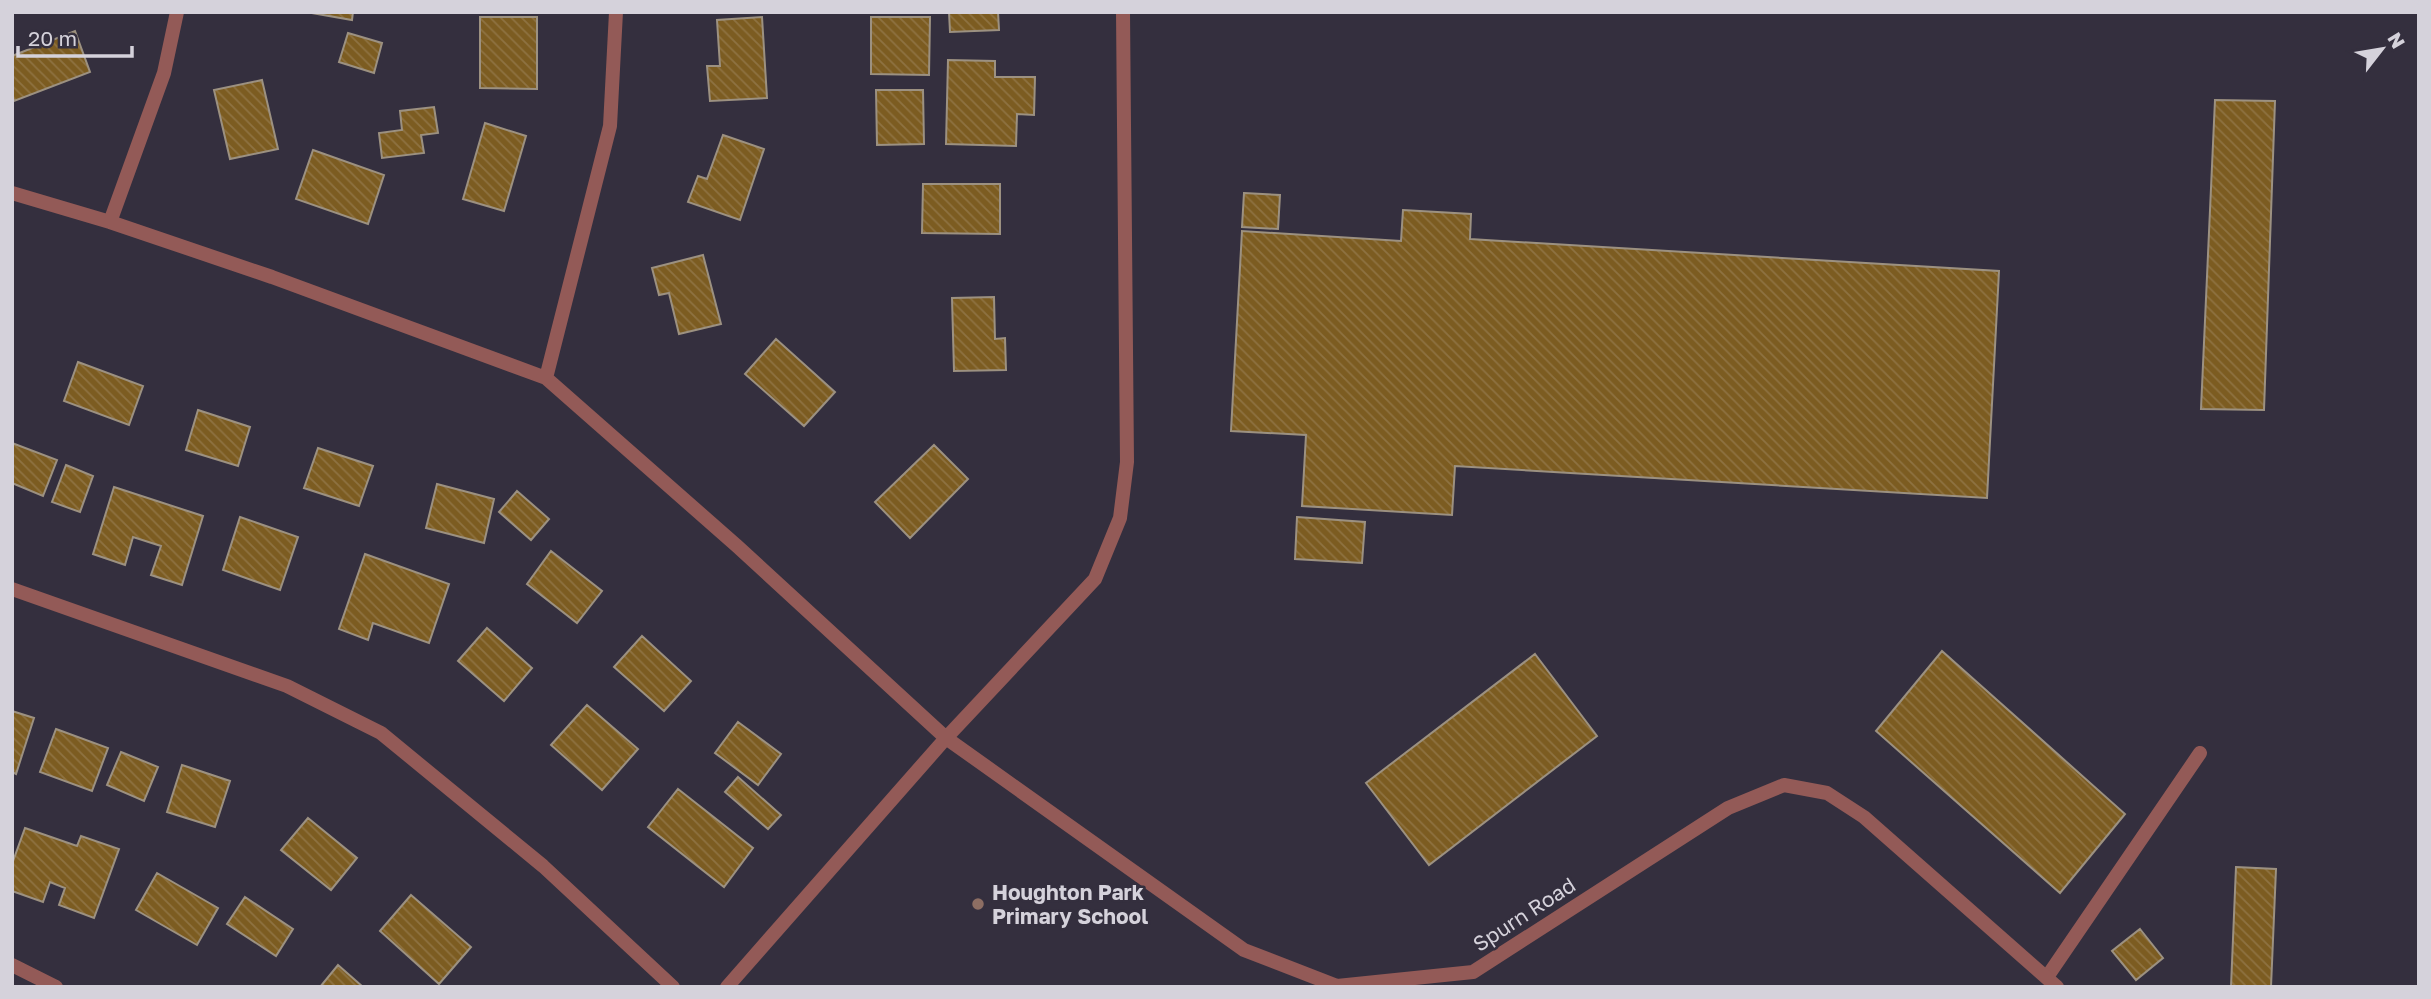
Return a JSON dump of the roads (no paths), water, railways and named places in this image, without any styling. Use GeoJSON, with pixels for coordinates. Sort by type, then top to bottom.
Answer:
{"type":"FeatureCollection","features":[{"type":"Feature","properties":{"kind":"street"},"geometry":{"type":"LineString","coordinates":[[110,222],[164,73],[177,12]]}},
{"type":"Feature","properties":{"kind":"street"},"geometry":{"type":"LineString","coordinates":[[12,193],[110,222],[272,276],[546,378],[610,126],[616,12]]}},
{"type":"Feature","properties":{"kind":"street"},"geometry":{"type":"LineString","coordinates":[[727,987],[946,738],[1094,579],[1120,519],[1127,462],[1123,12]]}},
{"type":"Feature","properties":{"kind":"street","name":"Spurn Road"},"geometry":{"type":"LineString","coordinates":[[546,378],[737,546],[946,738],[1244,950],[1337,986],[1472,972],[1728,808],[1784,785],[1827,793],[1864,817],[2052,982]]}},
{"type":"Feature","properties":{"kind":"street"},"geometry":{"type":"LineString","coordinates":[[12,589],[287,686],[381,733],[543,866],[673,987]]}},
{"type":"Feature","properties":{"kind":"street"},"geometry":{"type":"LineString","coordinates":[[2052,982],[2200,753]]}},
{"type":"Feature","properties":{"kind":"street"},"geometry":{"type":"LineString","coordinates":[[12,965],[56,987]]}},
{"type":"Feature","properties":{"kind":"place","name":"Houghton Park Primary School"},"geometry":{"type":"Point","coordinates":[978,904]}}]}
